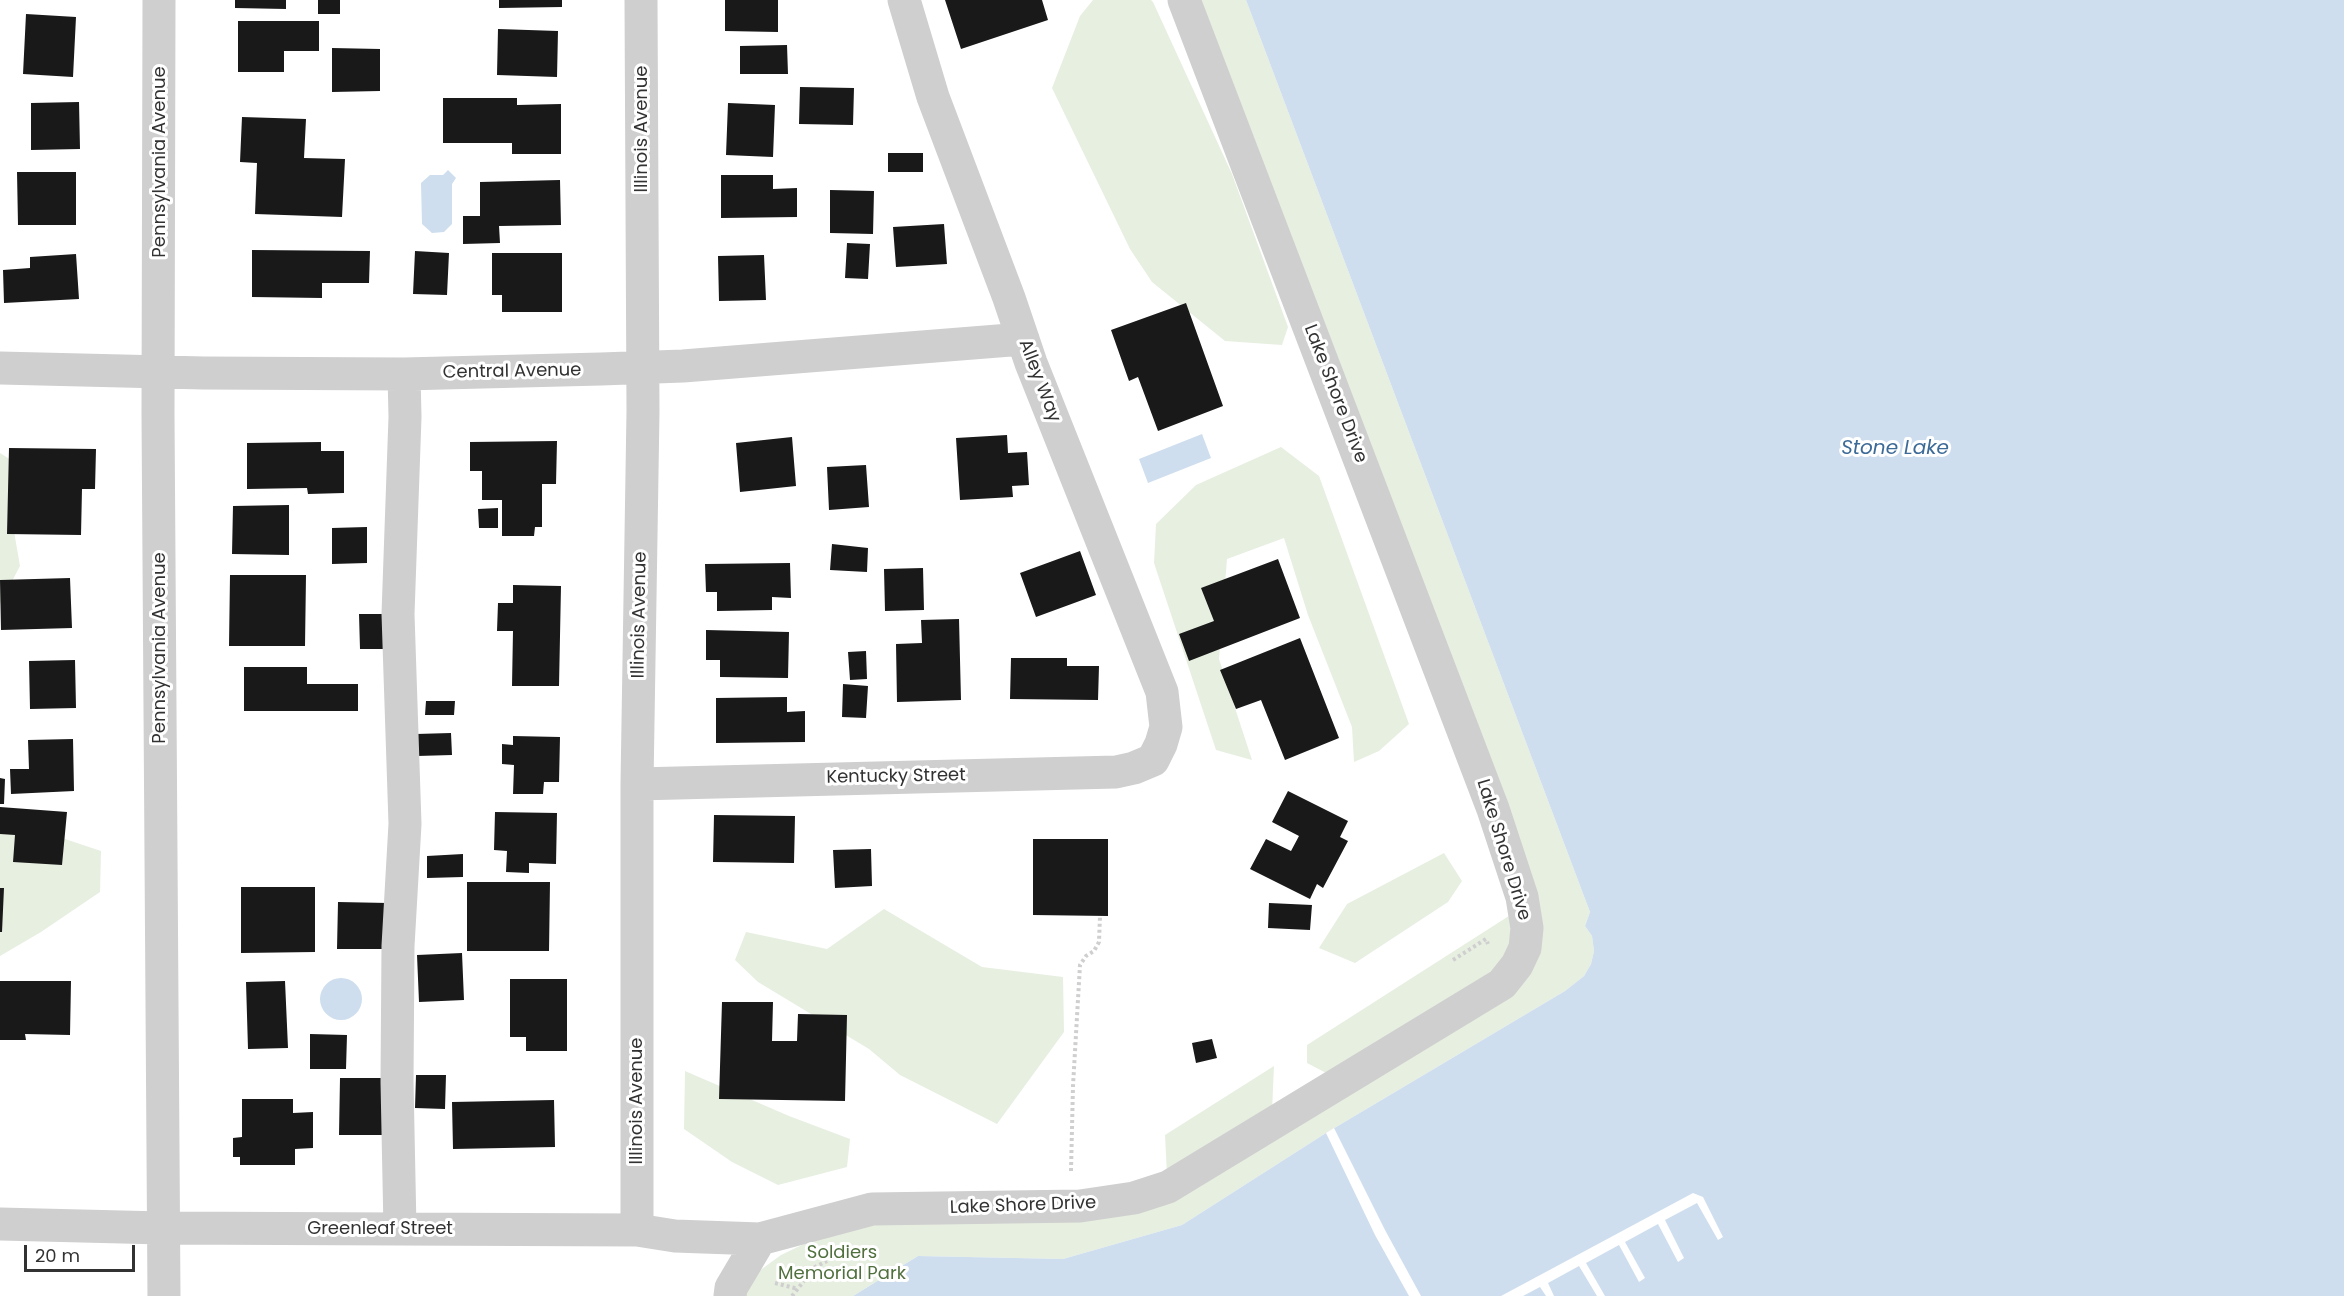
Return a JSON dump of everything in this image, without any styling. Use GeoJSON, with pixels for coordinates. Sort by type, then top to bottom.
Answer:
{"type":"FeatureCollection","features":[{"type":"Feature","properties":{"kind":"street","name":"Pennsylvania Avenue"},"geometry":{"type":"LineString","coordinates":[[159,0],[164,1296]]}},
{"type":"Feature","properties":{"kind":"street","name":"Illinois Avenue"},"geometry":{"type":"LineString","coordinates":[[637,1230],[637,784],[642,368],[641,0]]}},
{"type":"Feature","properties":{"kind":"street","name":"Alley Way"},"geometry":{"type":"LineString","coordinates":[[904,0],[933,97],[1023,339],[1162,692],[1166,727],[1153,759]]}},
{"type":"Feature","properties":{"kind":"street","name":"Lake Shore Drive"},"geometry":{"type":"LineString","coordinates":[[760,1239],[872,1209],[1070,1206],[1134,1198],[1168,1187],[1502,984],[1517,965],[1525,948],[1527,928],[1522,897],[1493,809],[1184,0]]}},
{"type":"Feature","properties":{"kind":"street","name":"Central Avenue"},"geometry":{"type":"LineString","coordinates":[[0,368],[404,374],[642,368],[1023,339]]}},
{"type":"Feature","properties":{"kind":"street"},"geometry":{"type":"LineString","coordinates":[[400,1229],[397,1082],[398,968],[405,824],[398,614],[405,417],[404,374]]}},
{"type":"Feature","properties":{"kind":"street","name":"Kentucky Street"},"geometry":{"type":"LineString","coordinates":[[637,784],[1116,772],[1134,768],[1153,759]]}},
{"type":"Feature","properties":{"kind":"street","name":"Greenleaf Street"},"geometry":{"type":"LineString","coordinates":[[0,1224],[163,1228],[637,1230],[675,1236],[760,1239]]}},
{"type":"Feature","properties":{"kind":"street"},"geometry":{"type":"LineString","coordinates":[[730,1296],[731,1288],[760,1239]]}},
{"type":"Feature","properties":{"kind":"path"},"geometry":{"type":"LineString","coordinates":[[1070,1206],[1072,1086],[1080,965],[1086,956],[1094,951],[1099,942],[1100,916]]}},
{"type":"Feature","properties":{"kind":"path"},"geometry":{"type":"LineString","coordinates":[[792,1296],[815,1267],[832,1258]]}},
{"type":"Feature","properties":{"kind":"path"},"geometry":{"type":"LineString","coordinates":[[771,1283],[798,1289]]}},
{"type":"Feature","properties":{"kind":"green space"},"geometry":{"type":"Polygon","coordinates":[[[1093,0],[1151,0],[1153,2],[1232,174],[1288,327],[1282,345],[1225,341],[1152,282],[1130,249],[1052,88],[1080,16],[1093,0]]]}},
{"type":"Feature","properties":{"kind":"green space","name":"Soldiers Memorial Park"},"geometry":{"type":"Polygon","coordinates":[[[1200,0],[1246,0],[1590,912],[1585,926],[1592,936],[1594,951],[1591,964],[1584,976],[1565,991],[1326,1133],[1182,1225],[1063,1259],[918,1256],[853,1296],[743,1296],[755,1274],[781,1255],[829,1232],[879,1222],[1112,1216],[1531,969],[1200,0]]]}},
{"type":"Feature","properties":{"kind":"green space"},"geometry":{"type":"Polygon","coordinates":[[[1281,447],[1319,476],[1409,724],[1379,751],[1354,762],[1352,727],[1308,615],[1284,538],[1227,559],[1219,659],[1252,760],[1216,750],[1154,563],[1156,524],[1196,485],[1281,447]]]}},
{"type":"Feature","properties":{"kind":"green space"},"geometry":{"type":"Polygon","coordinates":[[[0,453],[16,463],[10,508],[20,566],[0,604],[0,453]]]}},
{"type":"Feature","properties":{"kind":"green space"},"geometry":{"type":"Polygon","coordinates":[[[17,823],[101,851],[100,892],[41,932],[0,956],[0,832],[17,823]]]}},
{"type":"Feature","properties":{"kind":"green space"},"geometry":{"type":"Polygon","coordinates":[[[1444,853],[1462,881],[1448,902],[1355,963],[1319,948],[1347,904],[1444,853]]]}},
{"type":"Feature","properties":{"kind":"green space"},"geometry":{"type":"Polygon","coordinates":[[[884,909],[982,967],[1063,977],[1064,1032],[997,1124],[900,1075],[869,1049],[758,982],[735,960],[746,932],[827,949],[884,909]]]}},
{"type":"Feature","properties":{"kind":"green space"},"geometry":{"type":"Polygon","coordinates":[[[1512,914],[1513,943],[1505,964],[1330,1075],[1307,1063],[1307,1045],[1512,914]]]}},
{"type":"Feature","properties":{"kind":"green space"},"geometry":{"type":"Polygon","coordinates":[[[1274,1066],[1272,1112],[1167,1175],[1165,1135],[1274,1066]]]}},
{"type":"Feature","properties":{"kind":"green space"},"geometry":{"type":"Polygon","coordinates":[[[685,1071],[789,1116],[850,1139],[847,1167],[778,1185],[732,1162],[684,1129],[685,1071]]]}},
{"type":"Feature","properties":{"kind":"water","name":"Stone Lake"},"geometry":{"type":"Polygon","coordinates":[[[1246,0],[2344,0],[2344,1296],[853,1296],[918,1256],[1063,1259],[1182,1225],[1326,1133],[1565,991],[1584,976],[1591,964],[1594,951],[1592,936],[1585,926],[1590,912],[1246,0]]]}},
{"type":"Feature","properties":{"kind":"water"},"geometry":{"type":"Polygon","coordinates":[[[448,170],[456,178],[452,184],[452,224],[444,232],[432,233],[422,224],[421,183],[430,175],[443,175],[448,170]]]}},
{"type":"Feature","properties":{"kind":"water"},"geometry":{"type":"Polygon","coordinates":[[[1202,434],[1211,458],[1148,483],[1139,459],[1202,434]]]}},
{"type":"Feature","properties":{"kind":"water"},"geometry":{"type":"Polygon","coordinates":[[[341,978],[356,984],[362,999],[356,1014],[341,1020],[326,1014],[320,999],[326,984],[341,978]]]}},
{"type":"Feature","properties":{"kind":"pier"},"geometry":{"type":"Polygon","coordinates":[[[1334,1128],[1421,1296],[1409,1296],[1375,1235],[1326,1133],[1334,1128]]]}},
{"type":"Feature","properties":{"kind":"pier"},"geometry":{"type":"Polygon","coordinates":[[[1693,1193],[1703,1197],[1723,1237],[1718,1240],[1697,1203],[1665,1220],[1684,1258],[1678,1262],[1658,1224],[1625,1242],[1645,1278],[1639,1282],[1619,1245],[1586,1263],[1605,1296],[1597,1296],[1579,1266],[1548,1283],[1554,1296],[1546,1296],[1540,1287],[1523,1296],[1501,1296],[1693,1193]]]}},
{"type":"Feature","properties":{"kind":"building"},"geometry":{"type":"Polygon","coordinates":[[[235,0],[286,0],[286,9],[235,8],[235,0]]]}},
{"type":"Feature","properties":{"kind":"building"},"geometry":{"type":"Polygon","coordinates":[[[318,0],[340,0],[340,14],[318,14],[318,0]]]}},
{"type":"Feature","properties":{"kind":"building"},"geometry":{"type":"Polygon","coordinates":[[[499,0],[562,0],[562,7],[499,8],[499,0]]]}},
{"type":"Feature","properties":{"kind":"building"},"geometry":{"type":"Polygon","coordinates":[[[725,0],[778,0],[778,32],[725,31],[725,0]]]}},
{"type":"Feature","properties":{"kind":"building"},"geometry":{"type":"Polygon","coordinates":[[[945,0],[1042,0],[1048,20],[961,49],[945,0]]]}},
{"type":"Feature","properties":{"kind":"building"},"geometry":{"type":"Polygon","coordinates":[[[26,14],[76,17],[73,77],[23,74],[26,14]]]}},
{"type":"Feature","properties":{"kind":"building"},"geometry":{"type":"Polygon","coordinates":[[[238,21],[319,21],[319,51],[284,51],[284,72],[238,72],[238,21]]]}},
{"type":"Feature","properties":{"kind":"building"},"geometry":{"type":"Polygon","coordinates":[[[498,29],[558,31],[557,77],[497,75],[498,29]]]}},
{"type":"Feature","properties":{"kind":"building"},"geometry":{"type":"Polygon","coordinates":[[[787,45],[788,74],[740,74],[740,46],[787,45]]]}},
{"type":"Feature","properties":{"kind":"building"},"geometry":{"type":"Polygon","coordinates":[[[332,48],[380,49],[380,91],[332,92],[332,48]]]}},
{"type":"Feature","properties":{"kind":"building"},"geometry":{"type":"Polygon","coordinates":[[[800,87],[854,88],[853,125],[799,124],[800,87]]]}},
{"type":"Feature","properties":{"kind":"building"},"geometry":{"type":"Polygon","coordinates":[[[443,98],[517,98],[517,105],[561,104],[561,154],[512,154],[512,143],[443,143],[443,98]]]}},
{"type":"Feature","properties":{"kind":"building"},"geometry":{"type":"Polygon","coordinates":[[[79,102],[80,149],[31,150],[31,103],[79,102]]]}},
{"type":"Feature","properties":{"kind":"building"},"geometry":{"type":"Polygon","coordinates":[[[728,103],[775,105],[773,157],[726,155],[728,103]]]}},
{"type":"Feature","properties":{"kind":"building"},"geometry":{"type":"Polygon","coordinates":[[[242,117],[306,119],[304,158],[345,159],[342,217],[255,214],[257,163],[240,162],[242,117]]]}},
{"type":"Feature","properties":{"kind":"building"},"geometry":{"type":"Polygon","coordinates":[[[888,153],[923,153],[923,172],[888,172],[888,153]]]}},
{"type":"Feature","properties":{"kind":"building"},"geometry":{"type":"Polygon","coordinates":[[[17,172],[76,172],[76,225],[18,225],[17,172]]]}},
{"type":"Feature","properties":{"kind":"building"},"geometry":{"type":"Polygon","coordinates":[[[721,175],[773,175],[773,189],[797,188],[797,217],[721,218],[721,175]]]}},
{"type":"Feature","properties":{"kind":"building"},"geometry":{"type":"Polygon","coordinates":[[[560,180],[561,225],[499,226],[500,243],[463,244],[463,216],[480,216],[480,182],[560,180]]]}},
{"type":"Feature","properties":{"kind":"building"},"geometry":{"type":"Polygon","coordinates":[[[830,190],[874,191],[873,234],[830,233],[830,190]]]}},
{"type":"Feature","properties":{"kind":"building"},"geometry":{"type":"Polygon","coordinates":[[[944,224],[947,264],[896,267],[893,227],[944,224]]]}},
{"type":"Feature","properties":{"kind":"building"},"geometry":{"type":"Polygon","coordinates":[[[847,243],[870,244],[868,279],[845,278],[847,243]]]}},
{"type":"Feature","properties":{"kind":"building"},"geometry":{"type":"Polygon","coordinates":[[[252,250],[370,251],[369,283],[322,283],[322,298],[252,297],[252,250]]]}},
{"type":"Feature","properties":{"kind":"building"},"geometry":{"type":"Polygon","coordinates":[[[415,251],[449,253],[447,295],[413,294],[415,251]]]}},
{"type":"Feature","properties":{"kind":"building"},"geometry":{"type":"Polygon","coordinates":[[[492,253],[562,253],[562,312],[502,312],[502,295],[492,295],[492,253]]]}},
{"type":"Feature","properties":{"kind":"building"},"geometry":{"type":"Polygon","coordinates":[[[76,254],[79,299],[4,303],[3,270],[30,268],[30,257],[76,254]]]}},
{"type":"Feature","properties":{"kind":"building"},"geometry":{"type":"Polygon","coordinates":[[[764,255],[766,300],[719,301],[718,256],[764,255]]]}},
{"type":"Feature","properties":{"kind":"building"},"geometry":{"type":"Polygon","coordinates":[[[1186,303],[1223,406],[1158,431],[1138,377],[1129,381],[1111,330],[1186,303]]]}},
{"type":"Feature","properties":{"kind":"building"},"geometry":{"type":"Polygon","coordinates":[[[1007,435],[1008,453],[1027,452],[1029,485],[1012,486],[1013,497],[960,500],[956,438],[1007,435]]]}},
{"type":"Feature","properties":{"kind":"building"},"geometry":{"type":"Polygon","coordinates":[[[792,437],[796,486],[740,492],[736,443],[792,437]]]}},
{"type":"Feature","properties":{"kind":"building"},"geometry":{"type":"Polygon","coordinates":[[[557,441],[556,484],[542,484],[542,527],[535,527],[534,536],[502,536],[502,500],[482,500],[482,471],[470,471],[470,442],[557,441]]]}},
{"type":"Feature","properties":{"kind":"building"},"geometry":{"type":"Polygon","coordinates":[[[321,442],[321,451],[344,451],[344,493],[308,494],[307,488],[247,489],[247,443],[321,442]]]}},
{"type":"Feature","properties":{"kind":"building"},"geometry":{"type":"Polygon","coordinates":[[[9,448],[96,449],[95,489],[82,489],[81,535],[7,534],[9,448]]]}},
{"type":"Feature","properties":{"kind":"building"},"geometry":{"type":"Polygon","coordinates":[[[866,465],[869,507],[829,510],[827,467],[866,465]]]}},
{"type":"Feature","properties":{"kind":"building"},"geometry":{"type":"Polygon","coordinates":[[[289,505],[289,555],[232,554],[233,506],[289,505]]]}},
{"type":"Feature","properties":{"kind":"building"},"geometry":{"type":"Polygon","coordinates":[[[498,508],[498,528],[479,528],[478,509],[498,508]]]}},
{"type":"Feature","properties":{"kind":"building"},"geometry":{"type":"Polygon","coordinates":[[[367,527],[367,563],[332,564],[332,528],[367,527]]]}},
{"type":"Feature","properties":{"kind":"building"},"geometry":{"type":"Polygon","coordinates":[[[832,544],[868,548],[867,572],[830,570],[832,544]]]}},
{"type":"Feature","properties":{"kind":"building"},"geometry":{"type":"Polygon","coordinates":[[[1080,551],[1096,595],[1036,617],[1020,573],[1080,551]]]}},
{"type":"Feature","properties":{"kind":"building"},"geometry":{"type":"Polygon","coordinates":[[[1278,559],[1300,618],[1189,661],[1179,634],[1214,621],[1201,588],[1278,559]]]}},
{"type":"Feature","properties":{"kind":"building"},"geometry":{"type":"Polygon","coordinates":[[[790,563],[791,598],[772,597],[772,610],[717,611],[717,592],[706,592],[705,564],[790,563]]]}},
{"type":"Feature","properties":{"kind":"building"},"geometry":{"type":"Polygon","coordinates":[[[923,568],[924,610],[885,611],[884,569],[923,568]]]}},
{"type":"Feature","properties":{"kind":"building"},"geometry":{"type":"Polygon","coordinates":[[[230,575],[306,575],[305,646],[229,646],[230,575]]]}},
{"type":"Feature","properties":{"kind":"building"},"geometry":{"type":"Polygon","coordinates":[[[70,578],[72,628],[1,630],[0,580],[70,578]]]}},
{"type":"Feature","properties":{"kind":"building"},"geometry":{"type":"Polygon","coordinates":[[[513,585],[561,586],[559,686],[512,686],[513,631],[497,631],[498,603],[513,603],[513,585]]]}},
{"type":"Feature","properties":{"kind":"building"},"geometry":{"type":"Polygon","coordinates":[[[359,614],[386,614],[387,649],[360,649],[359,614]]]}},
{"type":"Feature","properties":{"kind":"building"},"geometry":{"type":"Polygon","coordinates":[[[959,619],[961,700],[897,702],[896,644],[922,643],[921,620],[959,619]]]}},
{"type":"Feature","properties":{"kind":"building"},"geometry":{"type":"Polygon","coordinates":[[[706,630],[789,632],[788,678],[720,677],[720,660],[706,660],[706,630]]]}},
{"type":"Feature","properties":{"kind":"building"},"geometry":{"type":"Polygon","coordinates":[[[1300,638],[1339,738],[1285,760],[1261,700],[1236,709],[1220,670],[1300,638]]]}},
{"type":"Feature","properties":{"kind":"building"},"geometry":{"type":"Polygon","coordinates":[[[866,651],[867,679],[850,680],[848,652],[866,651]]]}},
{"type":"Feature","properties":{"kind":"building"},"geometry":{"type":"Polygon","coordinates":[[[1011,658],[1067,658],[1067,666],[1099,666],[1098,700],[1010,699],[1011,658]]]}},
{"type":"Feature","properties":{"kind":"building"},"geometry":{"type":"Polygon","coordinates":[[[75,660],[76,708],[30,709],[29,661],[75,660]]]}},
{"type":"Feature","properties":{"kind":"building"},"geometry":{"type":"Polygon","coordinates":[[[244,667],[307,667],[307,684],[358,684],[358,711],[244,711],[244,667]]]}},
{"type":"Feature","properties":{"kind":"building"},"geometry":{"type":"Polygon","coordinates":[[[843,684],[868,686],[866,718],[842,717],[843,684]]]}},
{"type":"Feature","properties":{"kind":"building"},"geometry":{"type":"Polygon","coordinates":[[[787,697],[787,712],[805,711],[805,742],[716,743],[716,698],[787,697]]]}},
{"type":"Feature","properties":{"kind":"building"},"geometry":{"type":"Polygon","coordinates":[[[426,701],[455,701],[454,715],[425,715],[426,701]]]}},
{"type":"Feature","properties":{"kind":"building"},"geometry":{"type":"Polygon","coordinates":[[[451,733],[452,755],[417,756],[416,734],[451,733]]]}},
{"type":"Feature","properties":{"kind":"building"},"geometry":{"type":"Polygon","coordinates":[[[513,736],[560,737],[559,782],[544,782],[543,794],[513,794],[514,765],[502,764],[502,744],[513,745],[513,736]]]}},
{"type":"Feature","properties":{"kind":"building"},"geometry":{"type":"Polygon","coordinates":[[[73,739],[74,791],[11,794],[10,769],[29,769],[28,740],[73,739]]]}},
{"type":"Feature","properties":{"kind":"building"},"geometry":{"type":"Polygon","coordinates":[[[0,778],[5,779],[4,804],[0,804],[0,778]]]}},
{"type":"Feature","properties":{"kind":"building"},"geometry":{"type":"Polygon","coordinates":[[[1288,791],[1348,821],[1340,837],[1348,841],[1323,888],[1317,884],[1310,899],[1250,869],[1266,839],[1291,851],[1299,836],[1272,822],[1288,791]]]}},
{"type":"Feature","properties":{"kind":"building"},"geometry":{"type":"Polygon","coordinates":[[[0,807],[67,812],[62,865],[13,862],[15,835],[0,834],[0,807]]]}},
{"type":"Feature","properties":{"kind":"building"},"geometry":{"type":"Polygon","coordinates":[[[495,812],[557,813],[556,864],[529,863],[529,873],[506,872],[507,851],[494,850],[495,812]]]}},
{"type":"Feature","properties":{"kind":"building"},"geometry":{"type":"Polygon","coordinates":[[[714,815],[795,816],[794,863],[713,862],[714,815]]]}},
{"type":"Feature","properties":{"kind":"building"},"geometry":{"type":"Polygon","coordinates":[[[1033,839],[1108,839],[1108,916],[1033,915],[1033,839]]]}},
{"type":"Feature","properties":{"kind":"building"},"geometry":{"type":"Polygon","coordinates":[[[871,849],[872,886],[835,888],[833,850],[871,849]]]}},
{"type":"Feature","properties":{"kind":"building"},"geometry":{"type":"Polygon","coordinates":[[[463,854],[463,877],[427,878],[427,856],[463,854]]]}},
{"type":"Feature","properties":{"kind":"building"},"geometry":{"type":"Polygon","coordinates":[[[467,882],[550,882],[549,951],[467,951],[467,882]]]}},
{"type":"Feature","properties":{"kind":"building"},"geometry":{"type":"Polygon","coordinates":[[[241,887],[315,887],[315,952],[241,953],[241,887]]]}},
{"type":"Feature","properties":{"kind":"building"},"geometry":{"type":"Polygon","coordinates":[[[0,888],[4,888],[2,932],[0,932],[0,888]]]}},
{"type":"Feature","properties":{"kind":"building"},"geometry":{"type":"Polygon","coordinates":[[[338,902],[388,903],[387,949],[337,949],[338,902]]]}},
{"type":"Feature","properties":{"kind":"building"},"geometry":{"type":"Polygon","coordinates":[[[1269,903],[1312,905],[1310,930],[1268,928],[1269,903]]]}},
{"type":"Feature","properties":{"kind":"building"},"geometry":{"type":"Polygon","coordinates":[[[462,953],[464,1000],[419,1002],[417,955],[462,953]]]}},
{"type":"Feature","properties":{"kind":"building"},"geometry":{"type":"Polygon","coordinates":[[[510,979],[567,979],[567,1051],[526,1051],[526,1037],[510,1037],[510,979]]]}},
{"type":"Feature","properties":{"kind":"building"},"geometry":{"type":"Polygon","coordinates":[[[0,981],[71,981],[70,1035],[25,1034],[26,1040],[0,1040],[0,981]]]}},
{"type":"Feature","properties":{"kind":"building"},"geometry":{"type":"Polygon","coordinates":[[[285,981],[288,1048],[248,1049],[246,982],[285,981]]]}},
{"type":"Feature","properties":{"kind":"building"},"geometry":{"type":"Polygon","coordinates":[[[722,1002],[773,1002],[772,1041],[797,1041],[798,1014],[847,1015],[845,1101],[719,1099],[722,1002]]]}},
{"type":"Feature","properties":{"kind":"building"},"geometry":{"type":"Polygon","coordinates":[[[310,1034],[347,1035],[346,1069],[310,1069],[310,1034]]]}},
{"type":"Feature","properties":{"kind":"building"},"geometry":{"type":"Polygon","coordinates":[[[1212,1039],[1217,1058],[1196,1063],[1192,1043],[1212,1039]]]}},
{"type":"Feature","properties":{"kind":"building"},"geometry":{"type":"Polygon","coordinates":[[[416,1075],[446,1075],[445,1109],[415,1108],[416,1075]]]}},
{"type":"Feature","properties":{"kind":"building"},"geometry":{"type":"Polygon","coordinates":[[[340,1078],[382,1078],[382,1135],[339,1135],[340,1078]]]}},
{"type":"Feature","properties":{"kind":"building"},"geometry":{"type":"Polygon","coordinates":[[[242,1099],[293,1099],[293,1113],[313,1112],[313,1148],[295,1149],[295,1165],[240,1165],[240,1157],[233,1157],[233,1138],[242,1137],[242,1099]]]}},
{"type":"Feature","properties":{"kind":"building"},"geometry":{"type":"Polygon","coordinates":[[[554,1100],[555,1147],[453,1149],[452,1102],[554,1100]]]}}]}
